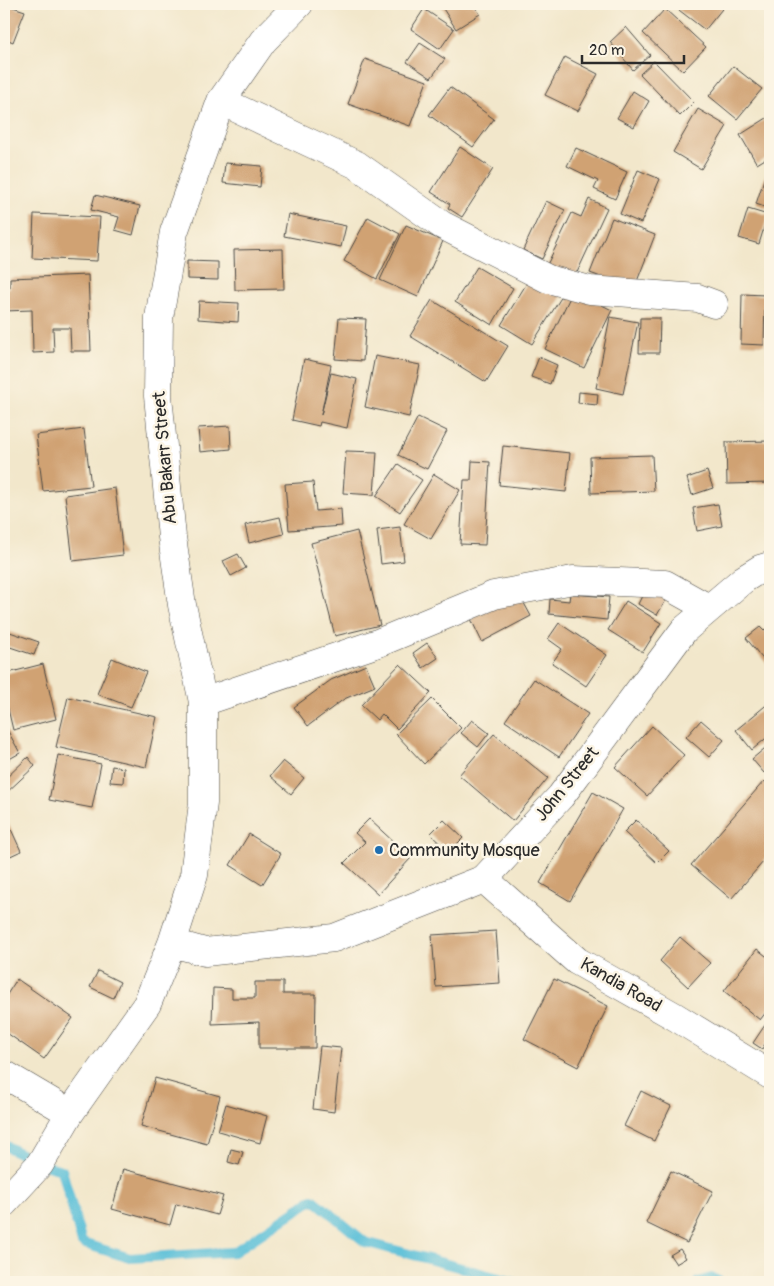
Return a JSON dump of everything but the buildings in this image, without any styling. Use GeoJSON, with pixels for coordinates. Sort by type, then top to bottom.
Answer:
{"type":"FeatureCollection","features":[{"type":"Feature","properties":{"kind":"street","name":"Abu Bakarr Street"},"geometry":{"type":"LineString","coordinates":[[4,1203],[40,1164],[70,1113],[148,1004],[172,943],[194,875],[203,803],[203,702],[182,605],[172,537],[158,396],[159,318],[174,232],[221,101],[263,41],[299,4]]}},
{"type":"Feature","properties":{"kind":"street"},"geometry":{"type":"LineString","coordinates":[[221,101],[357,165],[442,224],[548,279],[590,290],[698,298],[714,304]]}},
{"type":"Feature","properties":{"kind":"street","name":"John Street"},"geometry":{"type":"LineString","coordinates":[[172,943],[205,952],[334,938],[484,879],[561,796],[684,630],[744,579],[760,569],[770,566]]}},
{"type":"Feature","properties":{"kind":"street"},"geometry":{"type":"LineString","coordinates":[[203,702],[378,643],[494,595],[573,580],[665,584],[708,608]]}},
{"type":"Feature","properties":{"kind":"street","name":"Kandia Road"},"geometry":{"type":"LineString","coordinates":[[484,879],[578,961],[674,1016],[770,1075]]}},
{"type":"Feature","properties":{"kind":"street"},"geometry":{"type":"LineString","coordinates":[[4,1074],[70,1113]]}},
{"type":"Feature","properties":{"kind":"waterway"},"geometry":{"type":"LineString","coordinates":[[4,1145],[40,1164],[62,1170],[82,1243],[130,1258],[234,1252],[313,1199],[365,1242],[514,1282]]}},
{"type":"Feature","properties":{"kind":"waterway"},"geometry":{"type":"LineString","coordinates":[[698,1282],[712,1278],[721,1282]]}},
{"type":"Feature","properties":{"kind":"place","name":"Community Mosque"},"geometry":{"type":"Point","coordinates":[379,850]}}]}
